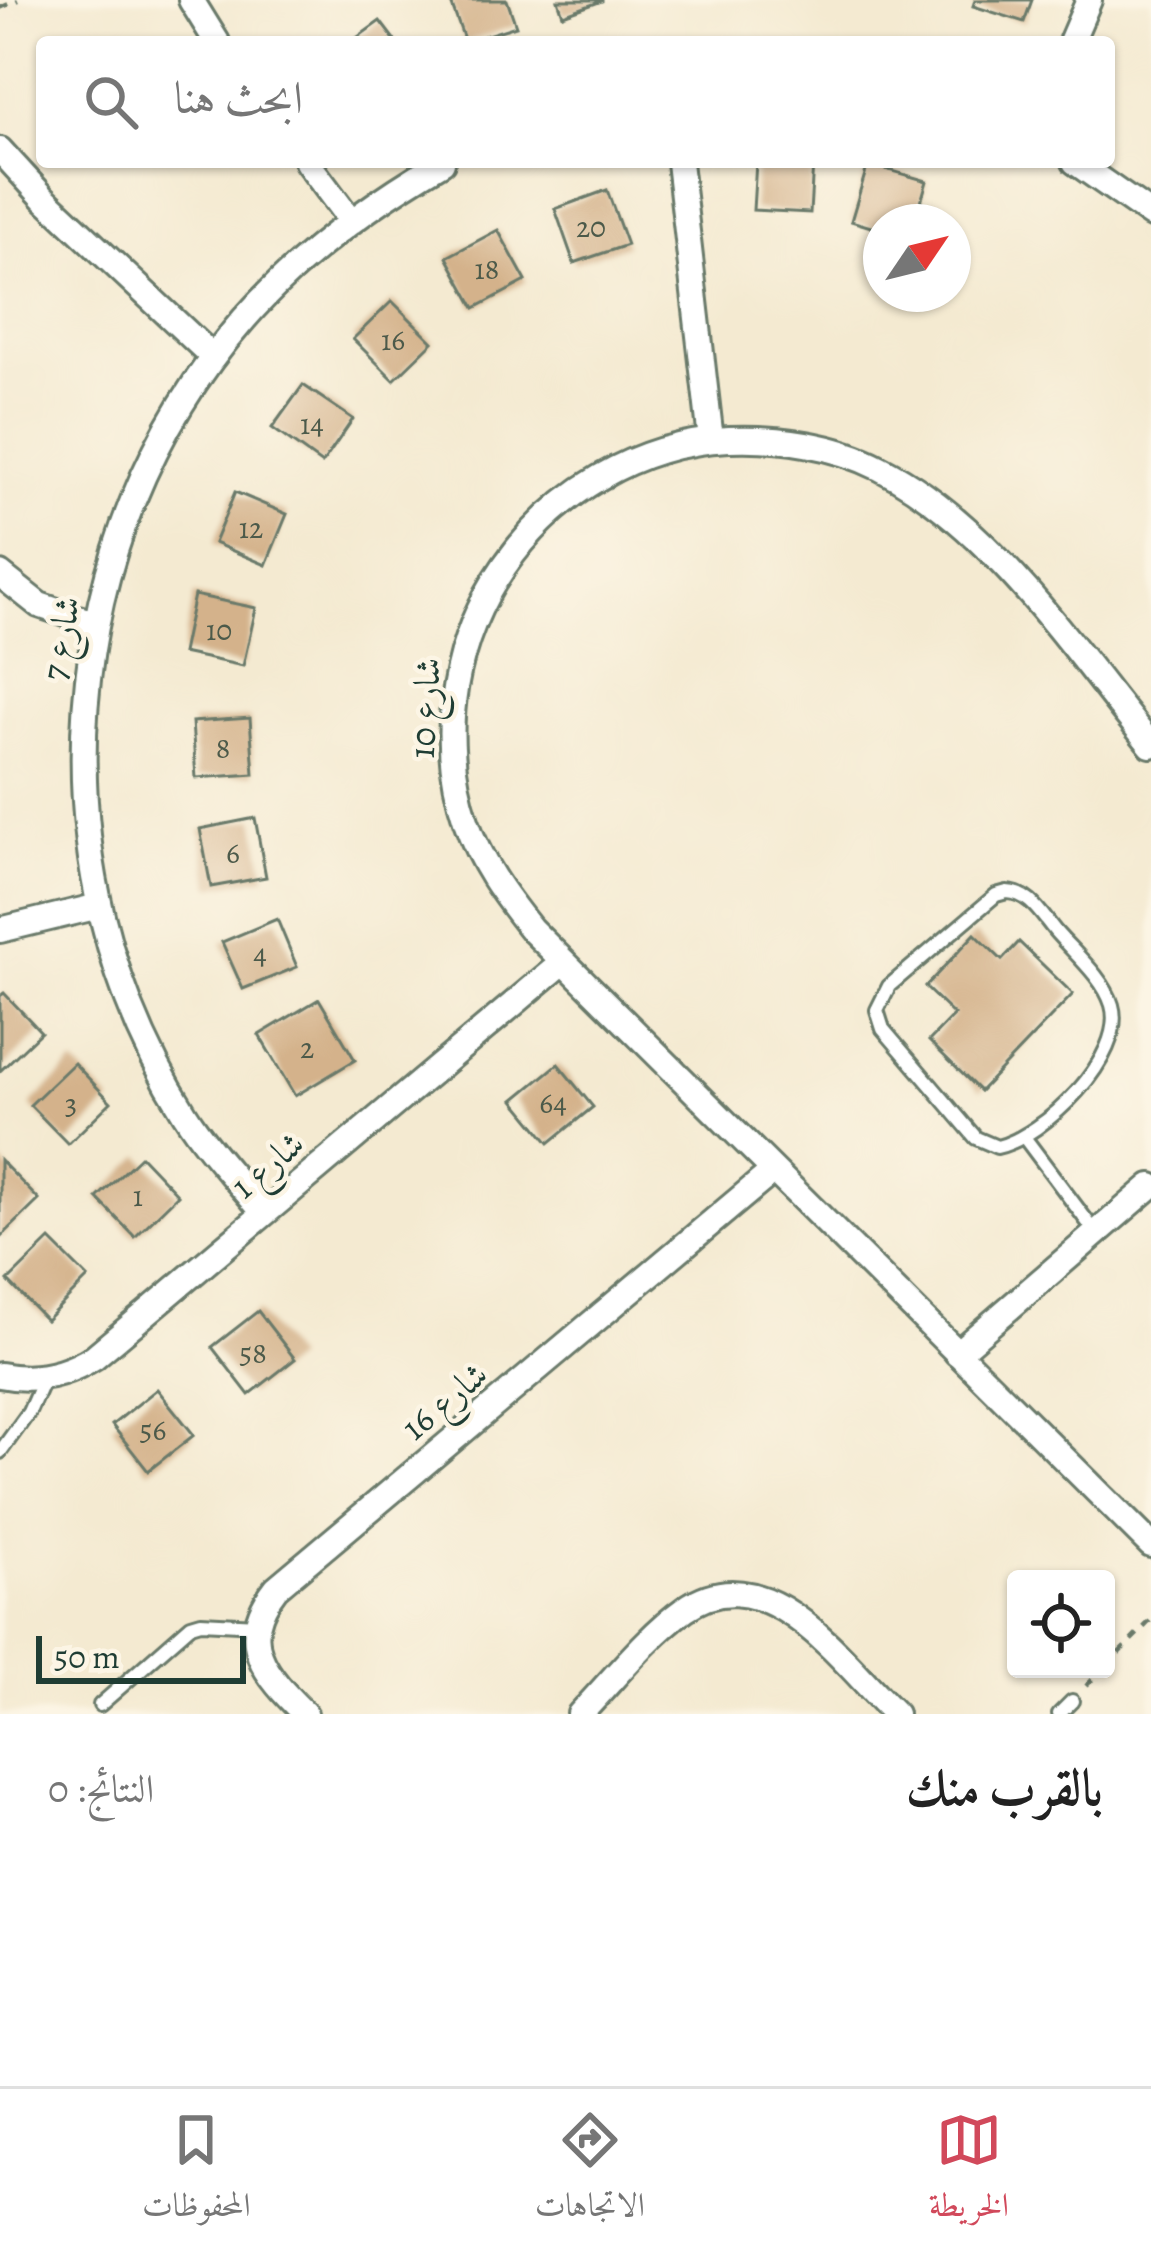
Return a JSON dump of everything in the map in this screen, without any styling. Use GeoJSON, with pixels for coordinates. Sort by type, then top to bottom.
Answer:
{"type":"FeatureCollection","features":[{"type":"Feature","properties":{"kind":"street"},"geometry":{"type":"LineString","coordinates":[[191,0],[214,36]]}},
{"type":"Feature","properties":{"kind":"street"},"geometry":{"type":"LineString","coordinates":[[1074,36],[1089,0]]}},
{"type":"Feature","properties":{"kind":"street"},"geometry":{"type":"LineString","coordinates":[[0,150],[44,198],[213,357]]}},
{"type":"Feature","properties":{"kind":"street"},"geometry":{"type":"LineString","coordinates":[[311,168],[351,221]]}},
{"type":"Feature","properties":{"kind":"street","name":"شارع 7"},"geometry":{"type":"LineString","coordinates":[[264,1214],[186,1116],[158,1065],[128,998],[100,906],[86,836],[81,732],[96,624],[142,482],[178,410],[213,357],[275,285],[351,221],[433,168]]}},
{"type":"Feature","properties":{"kind":"street"},"geometry":{"type":"LineString","coordinates":[[680,168],[711,440]]}},
{"type":"Feature","properties":{"kind":"street"},"geometry":{"type":"LineString","coordinates":[[1084,168],[1151,215]]}},
{"type":"Feature","properties":{"kind":"street","name":"شارع 10"},"geometry":{"type":"LineString","coordinates":[[1151,746],[982,542],[916,489],[878,467],[781,441],[711,440],[668,448],[628,462],[555,507],[498,571],[463,650],[454,692],[455,778],[465,820],[496,884],[562,963],[1151,1545]]}},
{"type":"Feature","properties":{"kind":"street"},"geometry":{"type":"LineString","coordinates":[[0,574],[39,605],[96,624]]}},
{"type":"Feature","properties":{"kind":"street"},"geometry":{"type":"LineString","coordinates":[[0,930],[100,906]]}},
{"type":"Feature","properties":{"kind":"street","name":"شارع 1"},"geometry":{"type":"LineString","coordinates":[[0,1375],[45,1377],[94,1357],[562,963]]}},
{"type":"Feature","properties":{"kind":"street","name":"شارع 16"},"geometry":{"type":"LineString","coordinates":[[257,1625],[276,1588],[772,1172]]}},
{"type":"Feature","properties":{"kind":"street"},"geometry":{"type":"LineString","coordinates":[[957,1353],[1151,1186]]}},
{"type":"Feature","properties":{"kind":"street"},"geometry":{"type":"LineString","coordinates":[[580,1714],[680,1612],[708,1598],[741,1594],[759,1596],[792,1613],[895,1714]]}},
{"type":"Feature","properties":{"kind":"street"},"geometry":{"type":"LineString","coordinates":[[257,1625],[265,1671],[305,1714]]}},
{"type":"Feature","properties":{"kind":"lane"},"geometry":{"type":"LineString","coordinates":[[1006,892],[1029,899],[1107,994],[1114,1015],[1111,1039],[1089,1076],[1055,1113],[1024,1137],[997,1147],[976,1138],[883,1029],[877,1010],[889,986],[1006,892]]}},
{"type":"Feature","properties":{"kind":"lane"},"geometry":{"type":"LineString","coordinates":[[1024,1137],[1096,1233]]}},
{"type":"Feature","properties":{"kind":"lane"},"geometry":{"type":"LineString","coordinates":[[0,1452],[29,1412],[45,1377]]}},
{"type":"Feature","properties":{"kind":"lane"},"geometry":{"type":"LineString","coordinates":[[100,1705],[191,1625],[257,1625]]}},
{"type":"Feature","properties":{"kind":"lane"},"geometry":{"type":"LineString","coordinates":[[1059,1714],[1074,1698]]}},
{"type":"Feature","properties":{"kind":"path"},"geometry":{"type":"LineString","coordinates":[[0,8],[18,0]]}},
{"type":"Feature","properties":{"kind":"path"},"geometry":{"type":"LineString","coordinates":[[1115,1658],[1151,1620]]}},
{"type":"Feature","properties":{"kind":"path"},"geometry":{"type":"LineString","coordinates":[[1074,1698],[1095,1678]]}},
{"type":"Feature","properties":{"kind":"building"},"geometry":{"type":"Polygon","coordinates":[[[450,0],[507,0],[516,26],[484,36],[463,36],[450,0]]]}},
{"type":"Feature","properties":{"kind":"building"},"geometry":{"type":"Polygon","coordinates":[[[558,0],[602,0],[602,1],[563,15],[558,0]]]}},
{"type":"Feature","properties":{"kind":"building"},"geometry":{"type":"Polygon","coordinates":[[[975,0],[1032,0],[1024,22],[973,6],[975,0]]]}},
{"type":"Feature","properties":{"kind":"building"},"geometry":{"type":"Polygon","coordinates":[[[380,21],[391,36],[359,36],[380,21]]]}},
{"type":"Feature","properties":{"kind":"building"},"geometry":{"type":"Polygon","coordinates":[[[756,168],[813,168],[810,213],[753,210],[756,168]]]}},
{"type":"Feature","properties":{"kind":"building"},"geometry":{"type":"Polygon","coordinates":[[[867,168],[927,181],[920,204],[863,204],[863,225],[851,221],[867,168]]]}},
{"type":"Feature","properties":{"kind":"building"},"geometry":{"type":"Polygon","coordinates":[[[607,190],[627,245],[574,263],[555,209],[607,190]]]}},
{"type":"Feature","properties":{"kind":"building"},"geometry":{"type":"Polygon","coordinates":[[[498,230],[526,281],[475,308],[447,257],[498,230]]]}},
{"type":"Feature","properties":{"kind":"building"},"geometry":{"type":"Polygon","coordinates":[[[392,301],[433,342],[394,380],[353,339],[392,301]]]}},
{"type":"Feature","properties":{"kind":"building"},"geometry":{"type":"Polygon","coordinates":[[[303,385],[353,419],[322,464],[272,428],[303,385]]]}},
{"type":"Feature","properties":{"kind":"building"},"geometry":{"type":"Polygon","coordinates":[[[235,492],[287,514],[266,565],[214,543],[235,492]]]}},
{"type":"Feature","properties":{"kind":"building"},"geometry":{"type":"Polygon","coordinates":[[[194,595],[256,608],[243,666],[182,653],[194,595]]]}},
{"type":"Feature","properties":{"kind":"building"},"geometry":{"type":"Polygon","coordinates":[[[250,718],[254,774],[196,778],[192,722],[250,718]]]}},
{"type":"Feature","properties":{"kind":"building"},"geometry":{"type":"Polygon","coordinates":[[[255,818],[266,877],[211,887],[200,829],[255,818]]]}},
{"type":"Feature","properties":{"kind":"building"},"geometry":{"type":"Polygon","coordinates":[[[277,919],[297,967],[243,989],[222,942],[277,919]]]}},
{"type":"Feature","properties":{"kind":"building"},"geometry":{"type":"Polygon","coordinates":[[[975,934],[1002,960],[1019,942],[1073,994],[980,1091],[929,1041],[954,1015],[925,987],[975,934]]]}},
{"type":"Feature","properties":{"kind":"building"},"geometry":{"type":"Polygon","coordinates":[[[4,993],[41,1032],[0,1071],[0,996],[4,993]]]}},
{"type":"Feature","properties":{"kind":"building"},"geometry":{"type":"Polygon","coordinates":[[[319,999],[355,1060],[295,1096],[259,1035],[319,999]]]}},
{"type":"Feature","properties":{"kind":"building"},"geometry":{"type":"Polygon","coordinates":[[[74,1063],[111,1102],[68,1144],[30,1105],[74,1063]]]}},
{"type":"Feature","properties":{"kind":"building"},"geometry":{"type":"Polygon","coordinates":[[[558,1064],[593,1107],[549,1143],[514,1100],[558,1064]]]}},
{"type":"Feature","properties":{"kind":"building"},"geometry":{"type":"Polygon","coordinates":[[[141,1156],[178,1195],[135,1237],[97,1198],[141,1156]]]}},
{"type":"Feature","properties":{"kind":"building"},"geometry":{"type":"Polygon","coordinates":[[[0,1160],[39,1200],[0,1238],[0,1160]]]}},
{"type":"Feature","properties":{"kind":"building"},"geometry":{"type":"Polygon","coordinates":[[[50,1240],[88,1278],[46,1320],[8,1281],[50,1240]]]}},
{"type":"Feature","properties":{"kind":"building"},"geometry":{"type":"Polygon","coordinates":[[[258,1311],[295,1359],[249,1395],[212,1347],[258,1311]]]}},
{"type":"Feature","properties":{"kind":"building"},"geometry":{"type":"Polygon","coordinates":[[[157,1389],[194,1435],[148,1471],[112,1425],[157,1389]]]}}]}
